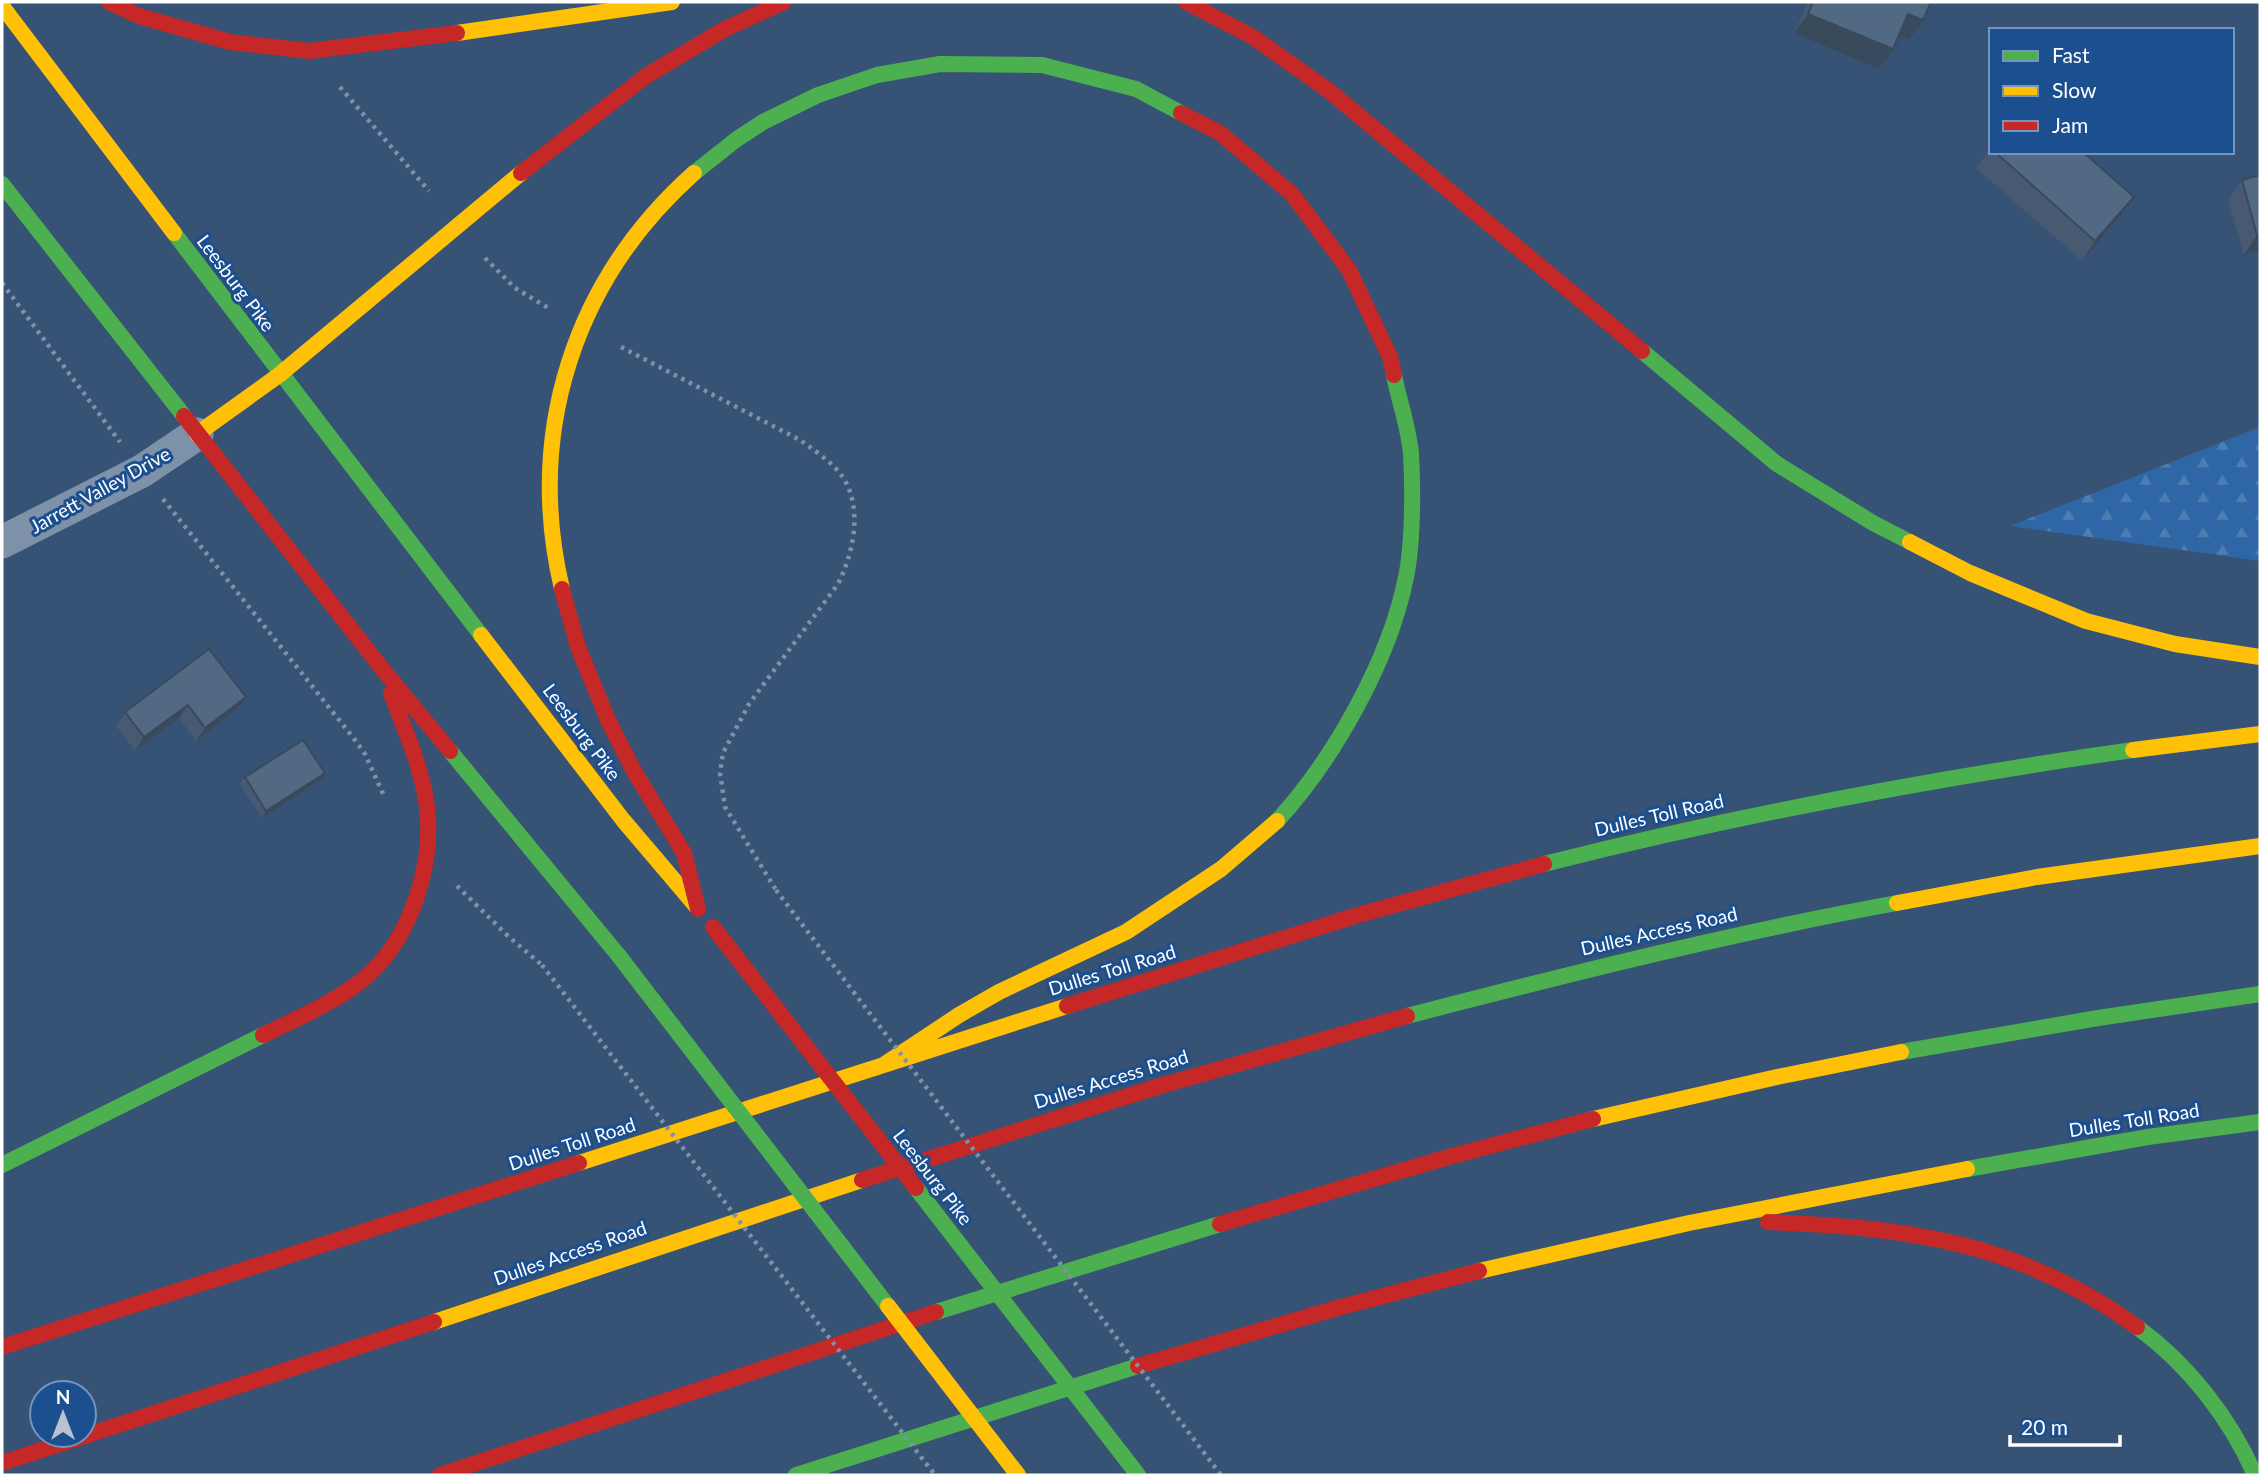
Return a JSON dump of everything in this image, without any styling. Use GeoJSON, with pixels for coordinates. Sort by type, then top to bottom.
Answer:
{"type":"FeatureCollection","features":[{"type":"Feature","properties":{"kind":"highway"},"geometry":{"type":"LineString","coordinates":[[109,2],[139,16],[218,39],[309,51],[363,46],[672,2]]}},
{"type":"Feature","properties":{"kind":"highway"},"geometry":{"type":"LineString","coordinates":[[197,434],[279,375],[506,185],[628,90],[694,46],[784,2]]}},
{"type":"Feature","properties":{"kind":"highway"},"geometry":{"type":"LineString","coordinates":[[1186,2],[1253,37],[1328,90],[1777,464],[1863,517],[1970,573],[2086,621],[2175,644],[2260,657]]}},
{"type":"Feature","properties":{"kind":"highway","name":"Leesburg Pike"},"geometry":{"type":"LineString","coordinates":[[2,6],[279,375],[646,850],[698,909],[1138,1475]]}},
{"type":"Feature","properties":{"kind":"highway"},"geometry":{"type":"LineString","coordinates":[[698,909],[685,853],[626,758],[591,680],[565,606],[553,546],[550,454],[555,415],[577,340],[611,272],[631,241],[656,211],[690,176],[728,145],[770,117],[816,93],[861,79],[914,67],[965,62],[1015,62],[1061,68],[1109,79],[1159,98],[1201,120],[1278,179],[1307,211],[1353,275],[1372,313],[1394,373],[1408,427],[1412,485],[1410,557],[1396,617],[1368,686],[1330,750],[1279,819],[1206,880],[1113,940],[985,999],[885,1064]]}},
{"type":"Feature","properties":{"kind":"highway"},"geometry":{"type":"LineString","coordinates":[[2,184],[384,671],[619,956],[1018,1475]]}},
{"type":"Feature","properties":{"kind":"highway"},"geometry":{"type":"LineString","coordinates":[[2,1165],[326,1004],[368,975],[396,941],[415,901],[427,850],[428,815],[419,775],[384,671]]}},
{"type":"Feature","properties":{"kind":"highway","name":"Dulles Toll Road"},"geometry":{"type":"LineString","coordinates":[[2,1347],[1373,911],[1584,854],[1854,795],[2260,734]]}},
{"type":"Feature","properties":{"kind":"highway","name":"Dulles Access Road"},"geometry":{"type":"LineString","coordinates":[[2,1463],[982,1139],[1412,1014],[1534,982],[1752,931],[1981,887],[2260,846]]}},
{"type":"Feature","properties":{"kind":"highway"},"geometry":{"type":"LineString","coordinates":[[440,1475],[817,1349],[1085,1264],[1343,1186],[1500,1143],[1620,1112],[1914,1048],[2060,1023],[2260,994]]}},
{"type":"Feature","properties":{"kind":"highway","name":"Dulles Toll Road"},"geometry":{"type":"LineString","coordinates":[[796,1475],[1116,1372],[1417,1286],[1626,1236],[1800,1199],[2043,1155],[2260,1122]]}},
{"type":"Feature","properties":{"kind":"highway"},"geometry":{"type":"LineString","coordinates":[[1626,1236],[1705,1224],[1812,1222],[1905,1233],[1978,1249],[2042,1269],[2123,1314],[2175,1358],[2218,1409],[2255,1475]]}},
{"type":"Feature","properties":{"kind":"highway"},"geometry":{"type":"LineString","coordinates":[[811,1475],[844,1460]]}},
{"type":"Feature","properties":{"kind":"street","name":"Jarrett Valley Drive"},"geometry":{"type":"LineString","coordinates":[[2,542],[142,471],[197,434]]}},
{"type":"Feature","properties":{"kind":"path"},"geometry":{"type":"LineString","coordinates":[[340,87],[429,191]]}},
{"type":"Feature","properties":{"kind":"path"},"geometry":{"type":"LineString","coordinates":[[485,258],[515,288],[557,313]]}},
{"type":"Feature","properties":{"kind":"path"},"geometry":{"type":"LineString","coordinates":[[2,283],[113,433]]}},
{"type":"Feature","properties":{"kind":"path"},"geometry":{"type":"LineString","coordinates":[[621,347],[800,440],[825,458],[844,480],[853,506],[849,562],[838,584],[749,704],[723,753],[720,774],[725,807],[776,890],[1221,1475]]}},
{"type":"Feature","properties":{"kind":"path"},"geometry":{"type":"LineString","coordinates":[[169,507],[355,740],[365,754],[387,800]]}},
{"type":"Feature","properties":{"kind":"path"},"geometry":{"type":"LineString","coordinates":[[448,877],[509,937],[542,965],[935,1475]]}},
{"type":"Feature","properties":{"kind":"green space"},"geometry":{"type":"Polygon","coordinates":[[[2260,427],[2260,561],[2010,526],[2260,427]]]}},
{"type":"Feature","properties":{"kind":"building"},"geometry":{"type":"Polygon","coordinates":[[[1813,2],[1931,2],[1923,20],[1908,14],[1893,49],[1808,14],[1813,2]]]}},
{"type":"Feature","properties":{"kind":"building"},"geometry":{"type":"Polygon","coordinates":[[[1997,154],[2085,154],[2134,197],[2095,241],[1997,154]]]}},
{"type":"Feature","properties":{"kind":"building"},"geometry":{"type":"Polygon","coordinates":[[[2260,175],[2260,235],[2257,235],[2242,180],[2260,175]]]}},
{"type":"Feature","properties":{"kind":"building"},"geometry":{"type":"Polygon","coordinates":[[[209,649],[246,697],[205,728],[188,705],[144,737],[125,712],[209,649]]]}},
{"type":"Feature","properties":{"kind":"building"},"geometry":{"type":"Polygon","coordinates":[[[303,740],[325,773],[266,811],[245,777],[303,740]]]}},
{"type":"Feature","properties":{"kind":"traffic: fast"},"geometry":{"type":"LineString","coordinates":[[694,173],[763,122],[818,95],[877,75],[940,64],[1042,65],[1136,89],[1181,113]]}},
{"type":"Feature","properties":{"kind":"traffic: fast"},"geometry":{"type":"LineString","coordinates":[[2,184],[184,416]]}},
{"type":"Feature","properties":{"kind":"traffic: fast"},"geometry":{"type":"LineString","coordinates":[[174,233],[481,635]]}},
{"type":"Feature","properties":{"kind":"traffic: fast"},"geometry":{"type":"LineString","coordinates":[[1642,351],[1777,464],[1873,523],[1910,542]]}},
{"type":"Feature","properties":{"kind":"traffic: fast"},"geometry":{"type":"LineString","coordinates":[[1277,821],[1339,738],[1373,674],[1398,608],[1410,549],[1412,483],[1410,444],[1394,375]]}},
{"type":"Feature","properties":{"kind":"traffic: fast"},"geometry":{"type":"LineString","coordinates":[[1544,864],[1690,829],[1837,799],[2133,750]]}},
{"type":"Feature","properties":{"kind":"traffic: fast"},"geometry":{"type":"LineString","coordinates":[[450,751],[619,956]]}},
{"type":"Feature","properties":{"kind":"traffic: fast"},"geometry":{"type":"LineString","coordinates":[[1407,1016],[1712,941],[1897,903]]}},
{"type":"Feature","properties":{"kind":"traffic: fast"},"geometry":{"type":"LineString","coordinates":[[619,956],[888,1306]]}},
{"type":"Feature","properties":{"kind":"traffic: fast"},"geometry":{"type":"LineString","coordinates":[[1901,1052],[2098,1018],[2260,994]]}},
{"type":"Feature","properties":{"kind":"traffic: fast"},"geometry":{"type":"LineString","coordinates":[[2,1165],[263,1035]]}},
{"type":"Feature","properties":{"kind":"traffic: fast"},"geometry":{"type":"LineString","coordinates":[[1967,1169],[2148,1137],[2260,1122]]}},
{"type":"Feature","properties":{"kind":"traffic: fast"},"geometry":{"type":"LineString","coordinates":[[916,1188],[1138,1475]]}},
{"type":"Feature","properties":{"kind":"traffic: fast"},"geometry":{"type":"LineString","coordinates":[[936,1312],[1220,1224]]}},
{"type":"Feature","properties":{"kind":"traffic: fast"},"geometry":{"type":"LineString","coordinates":[[2137,1327],[2173,1358],[2206,1394],[2233,1433],[2255,1475]]}},
{"type":"Feature","properties":{"kind":"traffic: fast"},"geometry":{"type":"LineString","coordinates":[[796,1475],[1138,1366]]}},
{"type":"Feature","properties":{"kind":"traffic: slow"},"geometry":{"type":"LineString","coordinates":[[457,33],[672,2]]}},
{"type":"Feature","properties":{"kind":"traffic: slow"},"geometry":{"type":"LineString","coordinates":[[2,6],[174,233]]}},
{"type":"Feature","properties":{"kind":"traffic: slow"},"geometry":{"type":"LineString","coordinates":[[197,434],[279,375],[521,173]]}},
{"type":"Feature","properties":{"kind":"traffic: slow"},"geometry":{"type":"LineString","coordinates":[[562,589],[552,530],[550,473],[556,417],[569,362],[590,310],[618,261],[652,215],[694,173]]}},
{"type":"Feature","properties":{"kind":"traffic: slow"},"geometry":{"type":"LineString","coordinates":[[1910,542],[1970,573],[2086,621],[2175,644],[2260,657]]}},
{"type":"Feature","properties":{"kind":"traffic: slow"},"geometry":{"type":"LineString","coordinates":[[481,635],[623,820],[696,906]]}},
{"type":"Feature","properties":{"kind":"traffic: slow"},"geometry":{"type":"LineString","coordinates":[[2133,750],[2260,734]]}},
{"type":"Feature","properties":{"kind":"traffic: slow"},"geometry":{"type":"LineString","coordinates":[[885,1064],[999,992],[1126,932],[1221,869],[1277,821]]}},
{"type":"Feature","properties":{"kind":"traffic: slow"},"geometry":{"type":"LineString","coordinates":[[1897,903],[2037,877],[2260,846]]}},
{"type":"Feature","properties":{"kind":"traffic: slow"},"geometry":{"type":"LineString","coordinates":[[579,1163],[1067,1006]]}},
{"type":"Feature","properties":{"kind":"traffic: slow"},"geometry":{"type":"LineString","coordinates":[[1593,1119],[1901,1052]]}},
{"type":"Feature","properties":{"kind":"traffic: slow"},"geometry":{"type":"LineString","coordinates":[[1479,1271],[1689,1223],[1967,1169]]}},
{"type":"Feature","properties":{"kind":"traffic: slow"},"geometry":{"type":"LineString","coordinates":[[434,1322],[862,1180]]}},
{"type":"Feature","properties":{"kind":"traffic: slow"},"geometry":{"type":"LineString","coordinates":[[888,1306],[1018,1475]]}},
{"type":"Feature","properties":{"kind":"traffic: jam"},"geometry":{"type":"LineString","coordinates":[[109,2],[139,16],[230,42],[309,51],[457,33]]}},
{"type":"Feature","properties":{"kind":"traffic: jam"},"geometry":{"type":"LineString","coordinates":[[521,173],[646,76],[725,29],[784,2]]}},
{"type":"Feature","properties":{"kind":"traffic: jam"},"geometry":{"type":"LineString","coordinates":[[1186,2],[1253,37],[1328,90],[1642,351]]}},
{"type":"Feature","properties":{"kind":"traffic: jam"},"geometry":{"type":"LineString","coordinates":[[1181,113],[1220,133],[1292,194],[1349,270],[1390,357],[1394,375]]}},
{"type":"Feature","properties":{"kind":"traffic: jam"},"geometry":{"type":"LineString","coordinates":[[184,416],[450,751]]}},
{"type":"Feature","properties":{"kind":"traffic: jam"},"geometry":{"type":"LineString","coordinates":[[562,589],[578,647],[608,720],[635,773],[684,853],[698,909]]}},
{"type":"Feature","properties":{"kind":"traffic: jam"},"geometry":{"type":"LineString","coordinates":[[263,1035],[329,1002],[366,977],[396,941],[417,896],[427,847],[426,800],[416,759],[391,693]]}},
{"type":"Feature","properties":{"kind":"traffic: jam"},"geometry":{"type":"LineString","coordinates":[[1067,1006],[1358,915],[1544,864]]}},
{"type":"Feature","properties":{"kind":"traffic: jam"},"geometry":{"type":"LineString","coordinates":[[713,927],[916,1188]]}},
{"type":"Feature","properties":{"kind":"traffic: jam"},"geometry":{"type":"LineString","coordinates":[[862,1180],[1160,1086],[1407,1016]]}},
{"type":"Feature","properties":{"kind":"traffic: jam"},"geometry":{"type":"LineString","coordinates":[[1220,1224],[1452,1156],[1593,1119]]}},
{"type":"Feature","properties":{"kind":"traffic: jam"},"geometry":{"type":"LineString","coordinates":[[2,1347],[579,1163]]}},
{"type":"Feature","properties":{"kind":"traffic: jam"},"geometry":{"type":"LineString","coordinates":[[1768,1222],[1868,1229],[1916,1235],[1962,1245],[2006,1258],[2050,1276],[2094,1299],[2137,1327]]}},
{"type":"Feature","properties":{"kind":"traffic: jam"},"geometry":{"type":"LineString","coordinates":[[1138,1366],[1341,1307],[1479,1271]]}},
{"type":"Feature","properties":{"kind":"traffic: jam"},"geometry":{"type":"LineString","coordinates":[[440,1475],[936,1312]]}},
{"type":"Feature","properties":{"kind":"traffic: jam"},"geometry":{"type":"LineString","coordinates":[[2,1463],[434,1322]]}}]}
